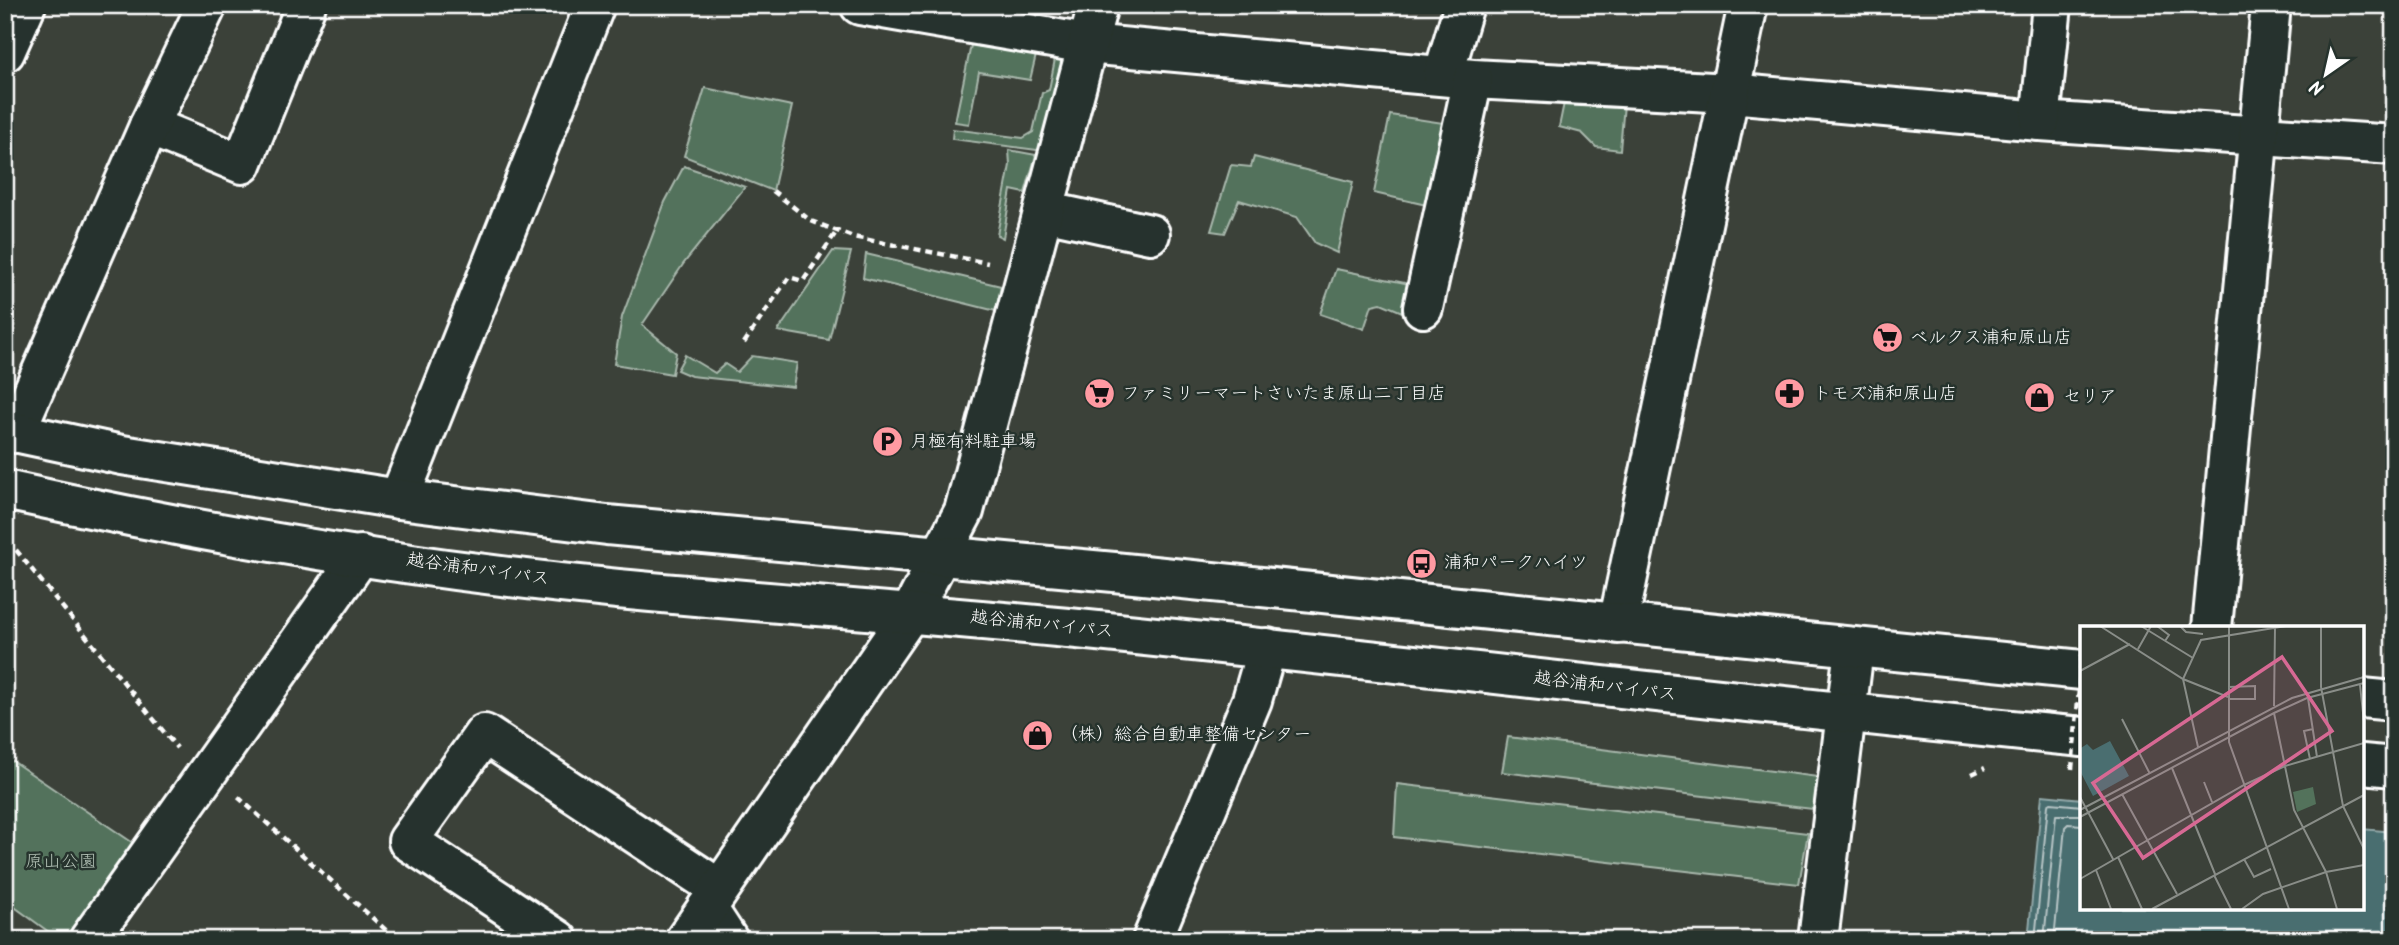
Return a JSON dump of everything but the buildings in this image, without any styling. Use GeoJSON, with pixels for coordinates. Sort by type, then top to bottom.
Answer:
{"type":"FeatureCollection","features":[{"type":"Feature","properties":{"kind":"main road"},"geometry":{"type":"LineString","coordinates":[[5,52],[26,5]]}},
{"type":"Feature","properties":{"kind":"main road"},"geometry":{"type":"LineString","coordinates":[[207,5],[10,431],[122,455],[399,499],[607,525],[1114,572],[2080,670]]}},
{"type":"Feature","properties":{"kind":"main road"},"geometry":{"type":"LineString","coordinates":[[149,126],[243,163],[306,5]]}},
{"type":"Feature","properties":{"kind":"main road"},"geometry":{"type":"LineString","coordinates":[[399,499],[595,5]]}},
{"type":"Feature","properties":{"kind":"main road"},"geometry":{"type":"LineString","coordinates":[[859,5],[1087,44],[1458,77],[1730,93],[2040,121],[2394,145]]}},
{"type":"Feature","properties":{"kind":"main road"},"geometry":{"type":"LineString","coordinates":[[685,940],[911,612],[964,511],[1098,5]]}},
{"type":"Feature","properties":{"kind":"main road"},"geometry":{"type":"LineString","coordinates":[[1423,309],[1458,77],[1464,5]]}},
{"type":"Feature","properties":{"kind":"main road"},"geometry":{"type":"LineString","coordinates":[[1618,624],[1748,5]]}},
{"type":"Feature","properties":{"kind":"main road"},"geometry":{"type":"LineString","coordinates":[[2040,121],[2052,5]]}},
{"type":"Feature","properties":{"kind":"main road"},"geometry":{"type":"LineString","coordinates":[[2212,626],[2271,5]]}},
{"type":"Feature","properties":{"kind":"main road"},"geometry":{"type":"LineString","coordinates":[[1044,211],[1150,234]]}},
{"type":"Feature","properties":{"kind":"main road","name":"越谷浦和バイパス"},"geometry":{"type":"LineString","coordinates":[[5,490],[149,521],[361,555],[614,588],[911,612],[1267,648],[1847,715],[2077,753]]}},
{"type":"Feature","properties":{"kind":"main road"},"geometry":{"type":"LineString","coordinates":[[89,940],[361,555]]}},
{"type":"Feature","properties":{"kind":"main road"},"geometry":{"type":"LineString","coordinates":[[1152,940],[1252,700],[1267,648]]}},
{"type":"Feature","properties":{"kind":"main road"},"geometry":{"type":"LineString","coordinates":[[1818,940],[1854,649]]}},
{"type":"Feature","properties":{"kind":"main road"},"geometry":{"type":"LineString","coordinates":[[2364,698],[2394,701]]}},
{"type":"Feature","properties":{"kind":"main road"},"geometry":{"type":"LineString","coordinates":[[558,940],[408,841],[484,734],[713,898],[728,940]]}},
{"type":"Feature","properties":{"kind":"main road"},"geometry":{"type":"LineString","coordinates":[[2364,764],[2394,767]]}},
{"type":"Feature","properties":{"kind":"path"},"geometry":{"type":"LineString","coordinates":[[773,191],[811,221],[837,231],[1027,271]]}},
{"type":"Feature","properties":{"kind":"path"},"geometry":{"type":"LineString","coordinates":[[744,343],[789,277],[803,281],[837,231]]}},
{"type":"Feature","properties":{"kind":"path"},"geometry":{"type":"LineString","coordinates":[[16,550],[205,775],[397,940]]}},
{"type":"Feature","properties":{"kind":"path"},"geometry":{"type":"LineString","coordinates":[[2077,753],[2080,694]]}},
{"type":"Feature","properties":{"kind":"green space"},"geometry":{"type":"Polygon","coordinates":[[[971,45],[1036,55],[1030,80],[979,72],[969,124],[955,122],[971,45]]]}},
{"type":"Feature","properties":{"kind":"green space"},"geometry":{"type":"Polygon","coordinates":[[[1067,58],[1045,145],[1037,150],[952,139],[953,129],[1023,138],[1033,132],[1042,93],[1049,90],[1055,59],[1067,58]]]}},
{"type":"Feature","properties":{"kind":"green space"},"geometry":{"type":"Polygon","coordinates":[[[705,88],[792,106],[773,191],[684,156],[705,88]]]}},
{"type":"Feature","properties":{"kind":"green space"},"geometry":{"type":"Polygon","coordinates":[[[1565,98],[1624,104],[1620,150],[1596,147],[1582,133],[1559,127],[1565,98]]]}},
{"type":"Feature","properties":{"kind":"green space"},"geometry":{"type":"Polygon","coordinates":[[[1390,115],[1450,124],[1435,207],[1374,193],[1390,115]]]}},
{"type":"Feature","properties":{"kind":"green space"},"geometry":{"type":"Polygon","coordinates":[[[1009,150],[1036,155],[1025,193],[1011,190],[1003,238],[997,235],[1010,165],[1009,150]]]}},
{"type":"Feature","properties":{"kind":"green space"},"geometry":{"type":"Polygon","coordinates":[[[1254,157],[1353,182],[1337,253],[1315,243],[1297,217],[1239,200],[1225,233],[1211,231],[1231,165],[1251,167],[1254,157]]]}},
{"type":"Feature","properties":{"kind":"green space"},"geometry":{"type":"Polygon","coordinates":[[[684,166],[745,187],[684,263],[642,325],[676,353],[672,374],[614,364],[622,317],[665,202],[684,166]]]}},
{"type":"Feature","properties":{"kind":"green space"},"geometry":{"type":"Polygon","coordinates":[[[833,251],[851,252],[829,340],[778,331],[833,251]]]}},
{"type":"Feature","properties":{"kind":"green space"},"geometry":{"type":"Polygon","coordinates":[[[866,254],[1001,286],[996,311],[863,278],[866,254]]]}},
{"type":"Feature","properties":{"kind":"green space"},"geometry":{"type":"Polygon","coordinates":[[[1336,269],[1410,284],[1407,314],[1381,303],[1372,305],[1364,329],[1320,314],[1336,269]]]}},
{"type":"Feature","properties":{"kind":"green space"},"geometry":{"type":"Polygon","coordinates":[[[685,355],[715,373],[725,364],[737,372],[752,356],[797,363],[793,387],[691,376],[677,370],[685,355]]]}},
{"type":"Feature","properties":{"kind":"green space"},"geometry":{"type":"Polygon","coordinates":[[[1508,737],[1826,778],[1821,810],[1502,772],[1508,737]]]}},
{"type":"Feature","properties":{"kind":"green space","name":"原山公園"},"geometry":{"type":"Polygon","coordinates":[[[5,756],[139,847],[77,940],[60,940],[5,900],[5,756]]]}},
{"type":"Feature","properties":{"kind":"green space"},"geometry":{"type":"Polygon","coordinates":[[[1397,784],[1808,833],[1799,884],[1394,837],[1397,784]]]}},
{"type":"Feature","properties":{"kind":"water"},"geometry":{"type":"Polygon","coordinates":[[[2042,795],[2080,799],[2080,910],[2364,910],[2364,829],[2394,832],[2394,940],[2028,940],[2042,795]]]}},
{"type":"Feature","properties":{"kind":"place","name":"ベルクス浦和原山店"},"geometry":{"type":"Point","coordinates":[1887,338]}},
{"type":"Feature","properties":{"kind":"place","name":"ファミリーマートさいたま原山二丁目店"},"geometry":{"type":"Point","coordinates":[1099,394]}},
{"type":"Feature","properties":{"kind":"place","name":"トモズ浦和原山店"},"geometry":{"type":"Point","coordinates":[1790,394]}},
{"type":"Feature","properties":{"kind":"place","name":"セリア"},"geometry":{"type":"Point","coordinates":[2040,397]}},
{"type":"Feature","properties":{"kind":"place","name":"月極有料駐車場"},"geometry":{"type":"Point","coordinates":[887,442]}},
{"type":"Feature","properties":{"kind":"place","name":"浦和パークハイツ"},"geometry":{"type":"Point","coordinates":[1421,563]}},
{"type":"Feature","properties":{"kind":"place","name":"（株）総合自動車整備センター"},"geometry":{"type":"Point","coordinates":[1037,735]}}]}
